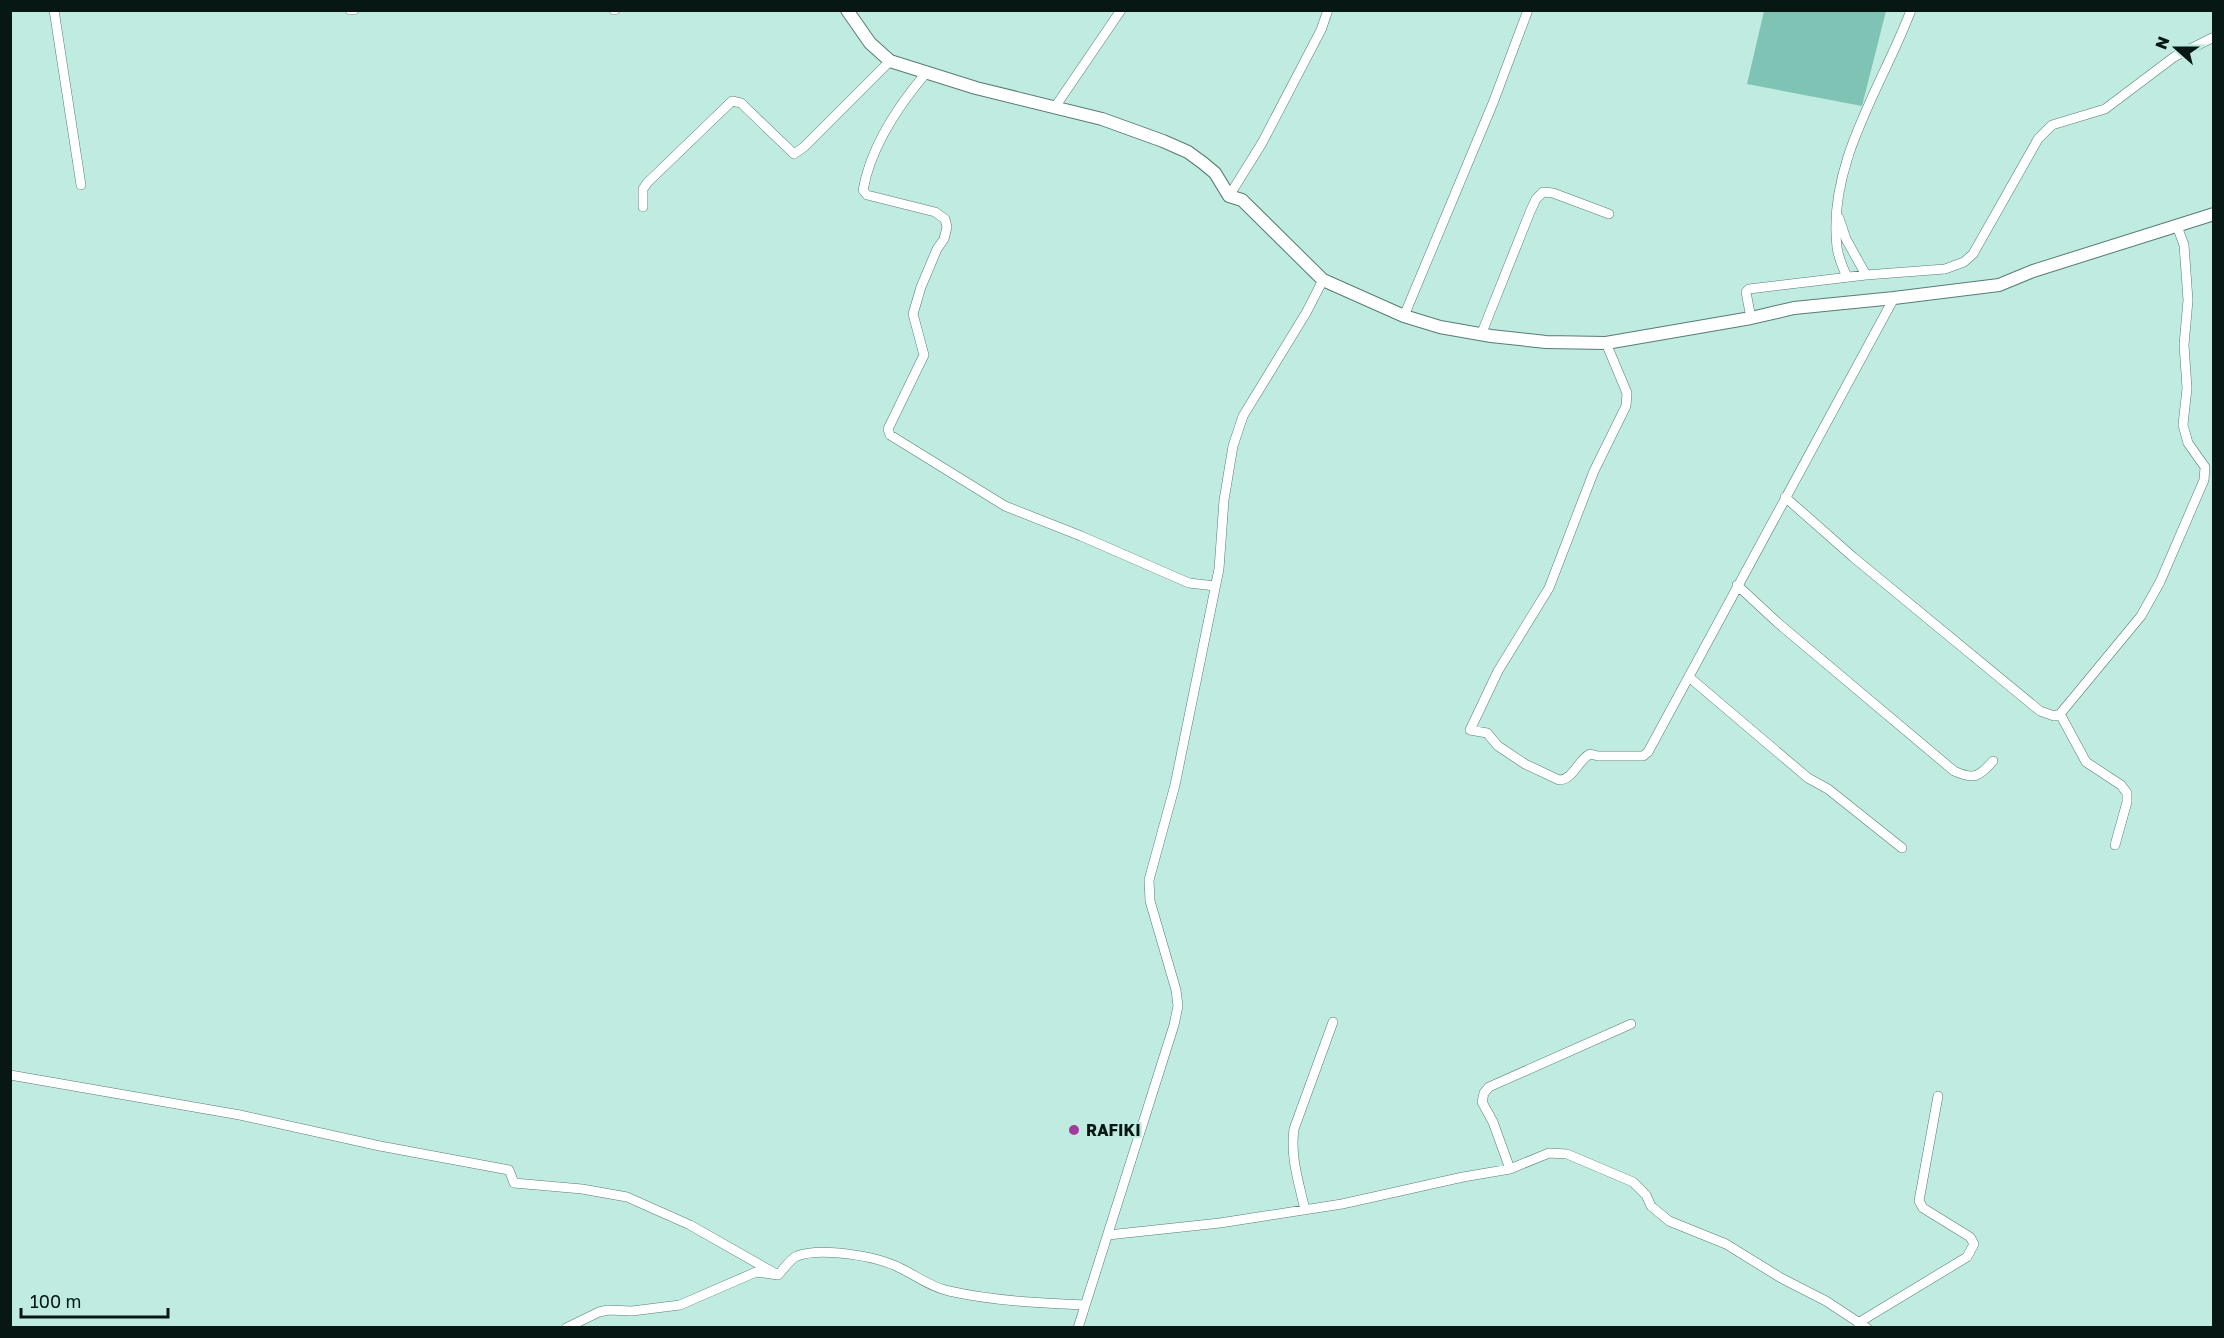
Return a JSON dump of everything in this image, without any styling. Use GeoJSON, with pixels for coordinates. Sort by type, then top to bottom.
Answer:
{"type":"FeatureCollection","features":[{"type":"Feature","properties":{"kind":"street"},"geometry":{"type":"LineString","coordinates":[[54,10],[81,185]]}},
{"type":"Feature","properties":{"kind":"street"},"geometry":{"type":"LineString","coordinates":[[847,10],[870,43],[890,61],[976,88],[1102,118],[1188,152],[1215,173],[1229,196],[1242,200],[1323,280],[1404,316],[1440,327],[1481,335],[1546,342],[1606,343],[1751,318],[1794,308],[1999,285],[2033,271],[2214,214]]}},
{"type":"Feature","properties":{"kind":"street"},"geometry":{"type":"LineString","coordinates":[[1054,107],[1121,10]]}},
{"type":"Feature","properties":{"kind":"street"},"geometry":{"type":"LineString","coordinates":[[1229,196],[1262,143],[1321,30],[1328,10]]}},
{"type":"Feature","properties":{"kind":"street"},"geometry":{"type":"LineString","coordinates":[[1404,316],[1489,113],[1528,10]]}},
{"type":"Feature","properties":{"kind":"street"},"geometry":{"type":"LineString","coordinates":[[1846,277],[1837,248],[1837,210],[1844,173],[1860,124],[1899,42],[1911,10]]}},
{"type":"Feature","properties":{"kind":"street"},"geometry":{"type":"LineString","coordinates":[[1751,318],[1746,292],[1749,289],[1866,275],[1945,270],[1964,262],[1973,254],[2028,156],[2045,131],[2061,122],[2105,109],[2174,57],[2214,37]]}},
{"type":"Feature","properties":{"kind":"street"},"geometry":{"type":"LineString","coordinates":[[643,207],[643,189],[646,183],[727,104],[736,101],[741,104],[794,154],[804,147],[890,61]]}},
{"type":"Feature","properties":{"kind":"street"},"geometry":{"type":"LineString","coordinates":[[927,73],[893,115],[869,169],[863,190],[867,195],[935,212],[945,219],[947,227],[944,239],[937,249],[916,301],[913,314],[924,355],[888,429],[890,435],[1005,506],[1082,536],[1189,583],[1215,586]]}},
{"type":"Feature","properties":{"kind":"street"},"geometry":{"type":"LineString","coordinates":[[1481,335],[1530,212],[1536,199],[1543,192],[1553,193],[1565,200],[1609,214]]}},
{"type":"Feature","properties":{"kind":"street"},"geometry":{"type":"LineString","coordinates":[[1837,210],[1846,239],[1866,275]]}},
{"type":"Feature","properties":{"kind":"street"},"geometry":{"type":"LineString","coordinates":[[1785,497],[1853,557],[2040,711],[2054,716],[2060,714],[2141,616],[2160,582],[2204,480],[2205,467],[2188,443],[2183,425],[2187,388],[2184,345],[2188,300],[2184,245],[2177,226]]}},
{"type":"Feature","properties":{"kind":"street"},"geometry":{"type":"LineString","coordinates":[[1078,1328],[1176,1016],[1176,990],[1150,901],[1149,880],[1175,785],[1215,586],[1233,447],[1243,416],[1306,313],[1323,280]]}},
{"type":"Feature","properties":{"kind":"street"},"geometry":{"type":"LineString","coordinates":[[1606,343],[1627,393],[1626,406],[1594,471],[1549,588],[1498,671],[1470,730],[1487,733],[1498,746],[1525,764],[1559,780],[1564,780],[1590,754],[1643,756],[1654,744],[1737,585],[1894,298]]}},
{"type":"Feature","properties":{"kind":"street"},"geometry":{"type":"LineString","coordinates":[[1737,585],[1778,623],[1954,771],[1966,777],[1974,777],[1993,761]]}},
{"type":"Feature","properties":{"kind":"street"},"geometry":{"type":"LineString","coordinates":[[1689,677],[1808,778],[1828,789],[1902,848]]}},
{"type":"Feature","properties":{"kind":"street"},"geometry":{"type":"LineString","coordinates":[[2060,714],[2086,762],[2121,785],[2127,793],[2115,845]]}},
{"type":"Feature","properties":{"kind":"street"},"geometry":{"type":"LineString","coordinates":[[1305,1210],[1292,1143],[1294,1129],[1333,1022]]}},
{"type":"Feature","properties":{"kind":"street"},"geometry":{"type":"LineString","coordinates":[[1510,1169],[1493,1122],[1482,1102],[1484,1093],[1489,1087],[1631,1024]]}},
{"type":"Feature","properties":{"kind":"street"},"geometry":{"type":"LineString","coordinates":[[10,1075],[240,1115],[380,1146],[509,1170],[514,1183],[582,1189],[627,1197],[690,1225],[778,1275]]}},
{"type":"Feature","properties":{"kind":"street"},"geometry":{"type":"LineString","coordinates":[[1108,1235],[1220,1223],[1342,1204],[1510,1169],[1549,1153],[1567,1154],[1633,1182],[1646,1195],[1651,1206],[1669,1221],[1726,1244],[1781,1278],[1826,1301],[1863,1325],[1967,1257],[1973,1248],[1974,1244],[1970,1237],[1920,1205],[1920,1189],[1938,1096]]}},
{"type":"Feature","properties":{"kind":"street"},"geometry":{"type":"LineString","coordinates":[[778,1275],[796,1257],[816,1252],[843,1254],[884,1261],[933,1288],[951,1292],[1018,1302],[1085,1305]]}},
{"type":"Feature","properties":{"kind":"street"},"geometry":{"type":"LineString","coordinates":[[566,1328],[599,1312],[632,1311],[680,1305],[756,1272],[778,1275]]}},
{"type":"Feature","properties":{"kind":"green space"},"geometry":{"type":"Polygon","coordinates":[[[1764,11],[1886,11],[1862,106],[1747,84],[1764,11]]]}},
{"type":"Feature","properties":{"kind":"place","name":"RAFIKI"},"geometry":{"type":"Point","coordinates":[1074,1130]}}]}
